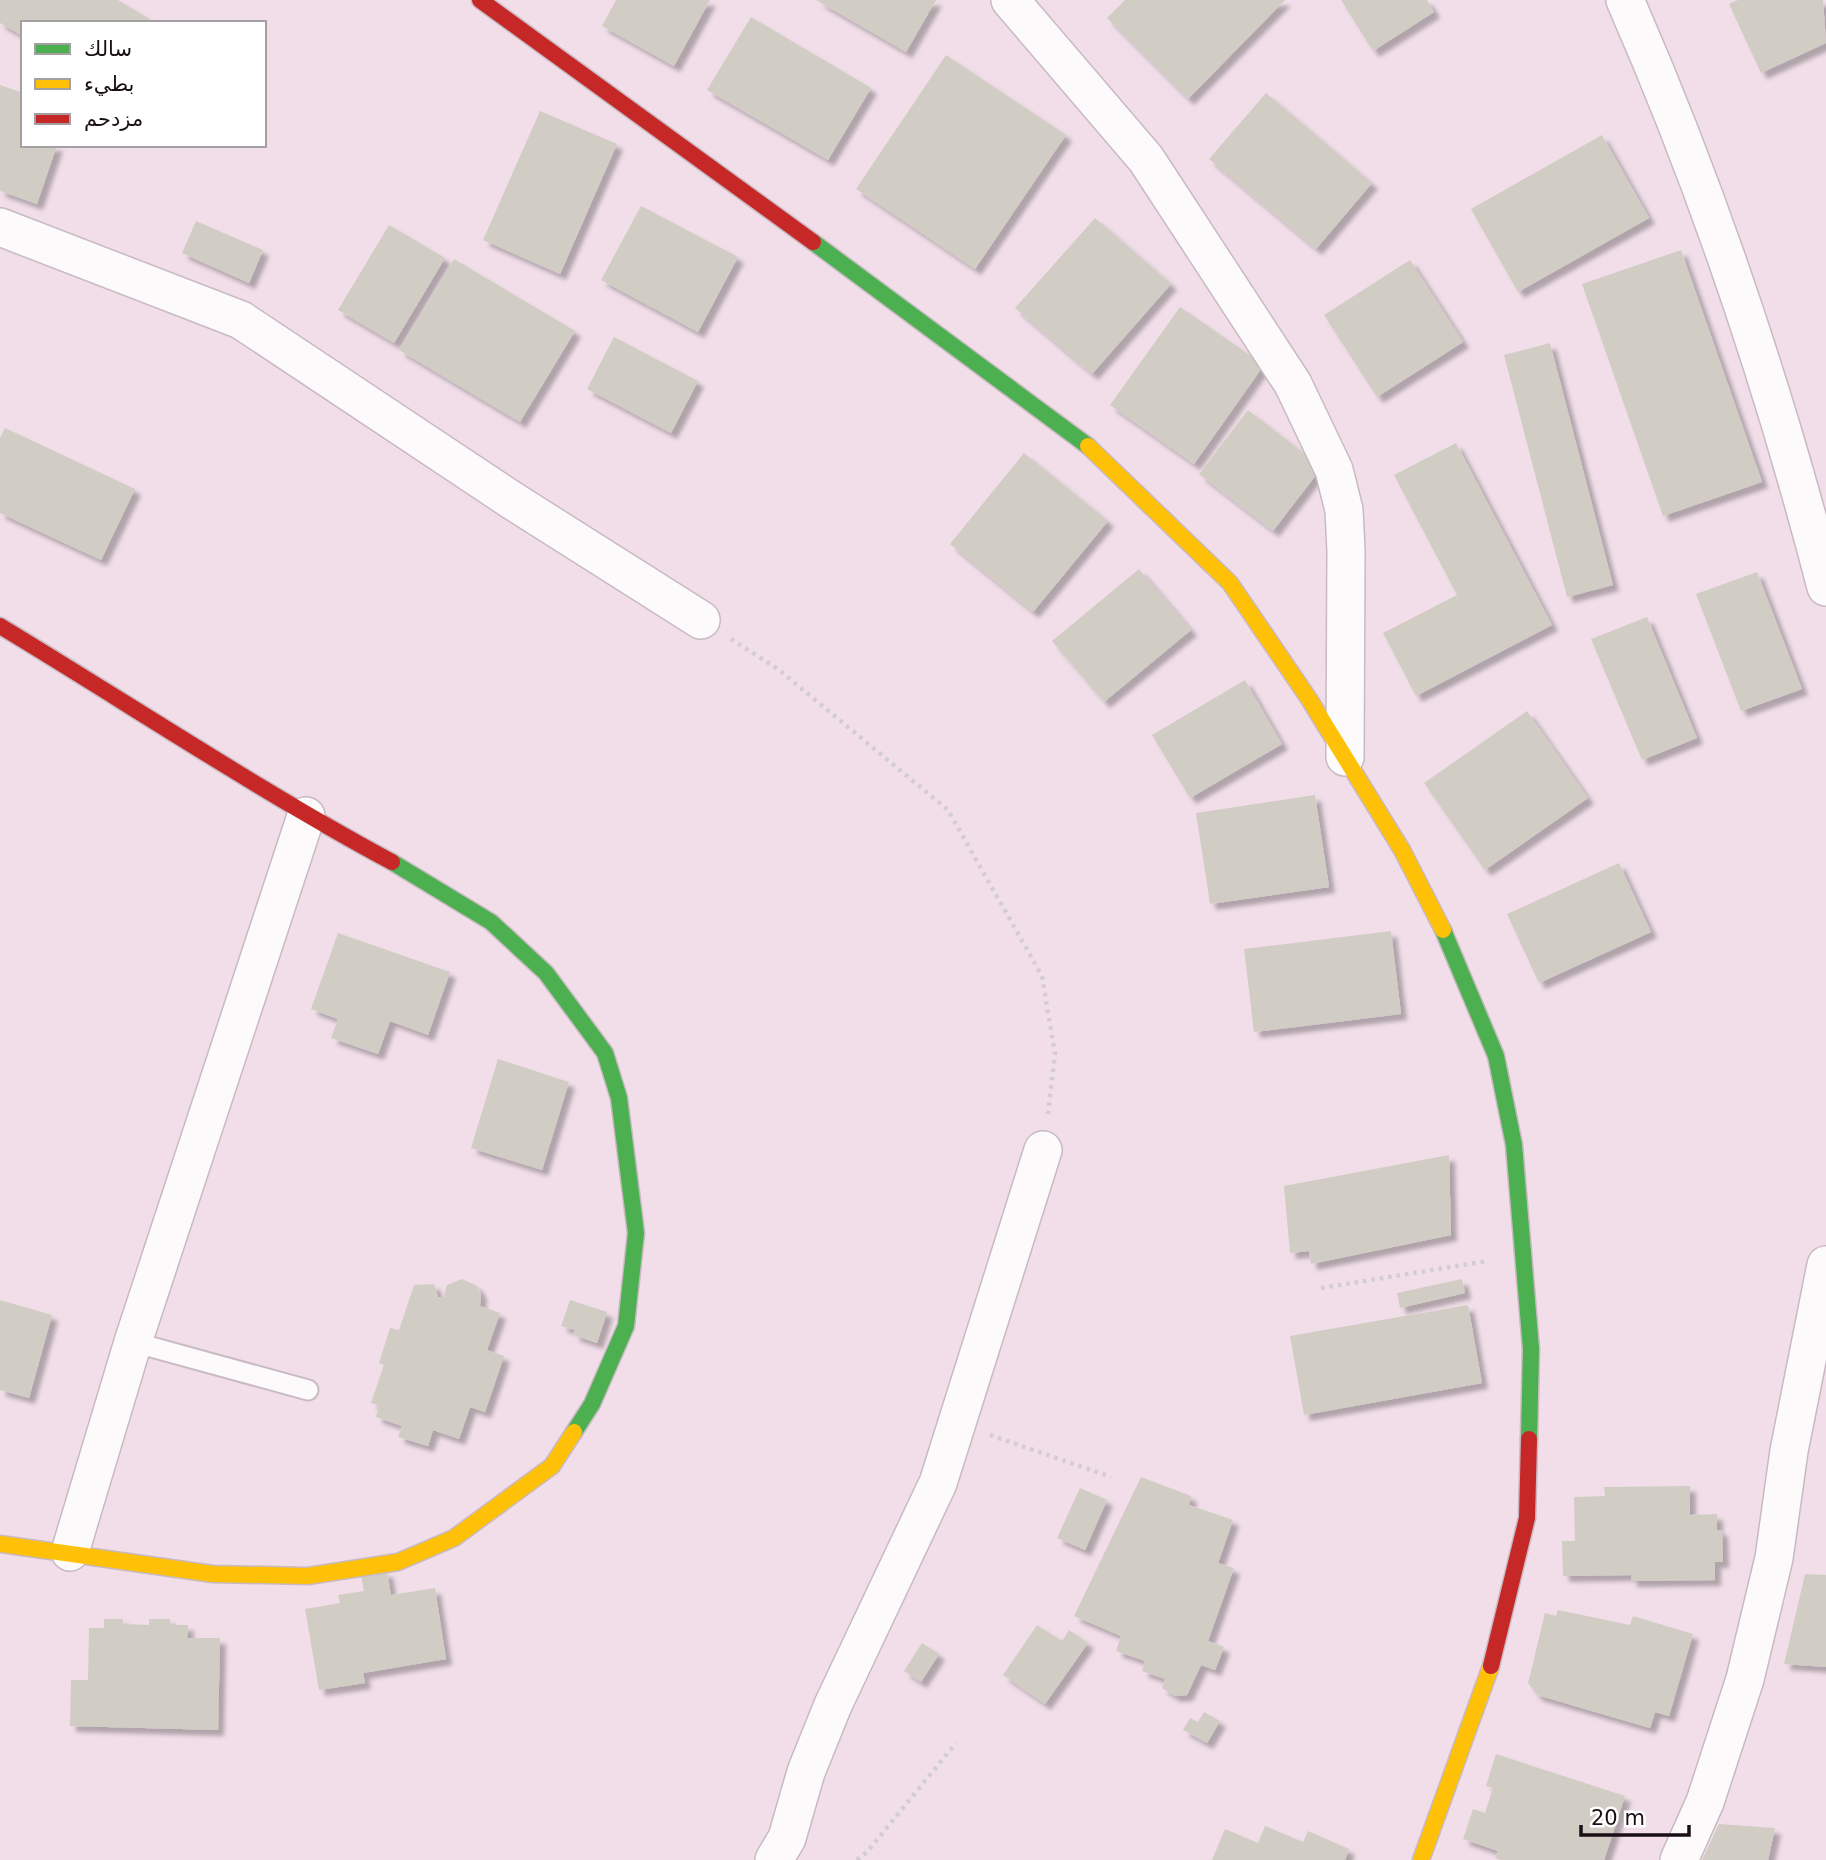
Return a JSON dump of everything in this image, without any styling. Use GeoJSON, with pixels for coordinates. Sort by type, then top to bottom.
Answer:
{"type":"FeatureCollection","features":[{"type":"Feature","properties":{"kind":"street"},"geometry":{"type":"LineString","coordinates":[[480,0],[1077,435],[1230,583],[1345,757],[1414,873],[1455,955],[1496,1056],[1514,1144],[1531,1349],[1527,1518],[1497,1649],[1421,1860]]}},
{"type":"Feature","properties":{"kind":"street"},"geometry":{"type":"LineString","coordinates":[[1010,0],[1146,159],[1293,384],[1334,470],[1344,510],[1346,551],[1345,757]]}},
{"type":"Feature","properties":{"kind":"street"},"geometry":{"type":"LineString","coordinates":[[1625,0],[1665,92],[1748,320],[1788,447],[1826,587]]}},
{"type":"Feature","properties":{"kind":"street"},"geometry":{"type":"LineString","coordinates":[[0,227],[241,320],[513,501],[701,620]]}},
{"type":"Feature","properties":{"kind":"street"},"geometry":{"type":"LineString","coordinates":[[0,626],[168,727],[306,816],[402,868],[491,922],[546,973],[605,1054],[619,1098],[636,1233],[626,1326],[592,1404],[552,1466],[454,1538],[398,1562],[308,1576],[213,1574],[0,1544]]}},
{"type":"Feature","properties":{"kind":"street"},"geometry":{"type":"LineString","coordinates":[[70,1552],[133,1342],[306,816]]}},
{"type":"Feature","properties":{"kind":"street"},"geometry":{"type":"LineString","coordinates":[[774,1860],[787,1838],[806,1772],[833,1705],[938,1483],[1044,1150]]}},
{"type":"Feature","properties":{"kind":"street"},"geometry":{"type":"LineString","coordinates":[[1679,1860],[1704,1802],[1745,1679],[1774,1558],[1789,1451],[1826,1265]]}},
{"type":"Feature","properties":{"kind":"lane"},"geometry":{"type":"LineString","coordinates":[[133,1342],[308,1390]]}},
{"type":"Feature","properties":{"kind":"path"},"geometry":{"type":"LineString","coordinates":[[701,620],[778,669],[948,810],[1042,976],[1055,1054],[1044,1150]]}},
{"type":"Feature","properties":{"kind":"path"},"geometry":{"type":"LineString","coordinates":[[1321,1288],[1524,1255]]}},
{"type":"Feature","properties":{"kind":"path"},"geometry":{"type":"LineString","coordinates":[[956,1423],[1111,1477]]}},
{"type":"Feature","properties":{"kind":"path"},"geometry":{"type":"LineString","coordinates":[[857,1860],[956,1743]]}},
{"type":"Feature","properties":{"kind":"building"},"geometry":{"type":"Polygon","coordinates":[[[0,0],[118,0],[153,21],[21,21],[21,35],[0,23],[0,0]]]}},
{"type":"Feature","properties":{"kind":"building"},"geometry":{"type":"Polygon","coordinates":[[[616,0],[710,0],[674,66],[602,26],[616,0]]]}},
{"type":"Feature","properties":{"kind":"building"},"geometry":{"type":"Polygon","coordinates":[[[816,0],[936,0],[906,52],[816,0]]]}},
{"type":"Feature","properties":{"kind":"building"},"geometry":{"type":"Polygon","coordinates":[[[1125,0],[1285,0],[1188,99],[1107,18],[1125,0]]]}},
{"type":"Feature","properties":{"kind":"building"},"geometry":{"type":"Polygon","coordinates":[[[1341,0],[1427,0],[1434,12],[1373,51],[1341,0]]]}},
{"type":"Feature","properties":{"kind":"building"},"geometry":{"type":"Polygon","coordinates":[[[1738,0],[1823,0],[1826,43],[1761,73],[1729,4],[1738,0]]]}},
{"type":"Feature","properties":{"kind":"building"},"geometry":{"type":"Polygon","coordinates":[[[751,17],[871,88],[828,160],[707,90],[751,17]]]}},
{"type":"Feature","properties":{"kind":"building"},"geometry":{"type":"Polygon","coordinates":[[[946,55],[1066,135],[975,269],[856,189],[946,55]]]}},
{"type":"Feature","properties":{"kind":"building"},"geometry":{"type":"Polygon","coordinates":[[[0,85],[21,92],[21,147],[56,147],[37,204],[0,191],[0,85]]]}},
{"type":"Feature","properties":{"kind":"building"},"geometry":{"type":"Polygon","coordinates":[[[1266,93],[1372,183],[1316,249],[1209,159],[1266,93]]]}},
{"type":"Feature","properties":{"kind":"building"},"geometry":{"type":"Polygon","coordinates":[[[540,111],[617,144],[560,274],[483,240],[540,111]]]}},
{"type":"Feature","properties":{"kind":"building"},"geometry":{"type":"Polygon","coordinates":[[[1602,135],[1649,218],[1518,292],[1471,209],[1602,135]]]}},
{"type":"Feature","properties":{"kind":"building"},"geometry":{"type":"Polygon","coordinates":[[[641,206],[738,257],[698,332],[601,280],[641,206]]]}},
{"type":"Feature","properties":{"kind":"building"},"geometry":{"type":"Polygon","coordinates":[[[1095,218],[1171,284],[1092,374],[1015,308],[1095,218]]]}},
{"type":"Feature","properties":{"kind":"building"},"geometry":{"type":"Polygon","coordinates":[[[196,221],[263,250],[249,283],[182,253],[196,221]]]}},
{"type":"Feature","properties":{"kind":"building"},"geometry":{"type":"Polygon","coordinates":[[[389,225],[445,258],[394,343],[338,310],[389,225]]]}},
{"type":"Feature","properties":{"kind":"building"},"geometry":{"type":"Polygon","coordinates":[[[1681,250],[1762,482],[1663,516],[1582,284],[1681,250]]]}},
{"type":"Feature","properties":{"kind":"building"},"geometry":{"type":"Polygon","coordinates":[[[454,259],[575,331],[520,422],[399,350],[454,259]]]}},
{"type":"Feature","properties":{"kind":"building"},"geometry":{"type":"Polygon","coordinates":[[[1410,260],[1463,342],[1377,397],[1324,315],[1410,260]]]}},
{"type":"Feature","properties":{"kind":"building"},"geometry":{"type":"Polygon","coordinates":[[[1180,307],[1264,365],[1194,464],[1110,405],[1180,307]]]}},
{"type":"Feature","properties":{"kind":"building"},"geometry":{"type":"Polygon","coordinates":[[[614,337],[698,381],[671,433],[587,389],[614,337]]]}},
{"type":"Feature","properties":{"kind":"building"},"geometry":{"type":"Polygon","coordinates":[[[1550,343],[1613,585],[1567,597],[1504,355],[1550,343]]]}},
{"type":"Feature","properties":{"kind":"building"},"geometry":{"type":"Polygon","coordinates":[[[1248,410],[1322,467],[1273,531],[1199,474],[1248,410]]]}},
{"type":"Feature","properties":{"kind":"building"},"geometry":{"type":"Polygon","coordinates":[[[5,428],[135,489],[101,560],[0,513],[0,438],[5,428]]]}},
{"type":"Feature","properties":{"kind":"building"},"geometry":{"type":"Polygon","coordinates":[[[1456,443],[1552,625],[1416,696],[1383,633],[1457,595],[1394,475],[1456,443]]]}},
{"type":"Feature","properties":{"kind":"building"},"geometry":{"type":"Polygon","coordinates":[[[1024,453],[1108,521],[1033,612],[950,544],[1024,453]]]}},
{"type":"Feature","properties":{"kind":"building"},"geometry":{"type":"Polygon","coordinates":[[[1139,569],[1191,630],[1104,702],[1052,641],[1139,569]]]}},
{"type":"Feature","properties":{"kind":"building"},"geometry":{"type":"Polygon","coordinates":[[[1757,572],[1802,689],[1741,711],[1696,594],[1757,572]]]}},
{"type":"Feature","properties":{"kind":"building"},"geometry":{"type":"Polygon","coordinates":[[[1647,617],[1697,738],[1642,760],[1591,639],[1647,617]]]}},
{"type":"Feature","properties":{"kind":"building"},"geometry":{"type":"Polygon","coordinates":[[[1245,680],[1282,744],[1190,798],[1152,735],[1245,680]]]}},
{"type":"Feature","properties":{"kind":"building"},"geometry":{"type":"Polygon","coordinates":[[[1527,711],[1588,798],[1485,870],[1424,783],[1527,711]]]}},
{"type":"Feature","properties":{"kind":"building"},"geometry":{"type":"Polygon","coordinates":[[[1315,795],[1329,887],[1210,904],[1196,813],[1315,795]]]}},
{"type":"Feature","properties":{"kind":"building"},"geometry":{"type":"Polygon","coordinates":[[[1619,863],[1651,932],[1539,983],[1507,914],[1619,863]]]}},
{"type":"Feature","properties":{"kind":"building"},"geometry":{"type":"Polygon","coordinates":[[[1391,931],[1401,1014],[1254,1032],[1244,949],[1391,931]]]}},
{"type":"Feature","properties":{"kind":"building"},"geometry":{"type":"Polygon","coordinates":[[[338,933],[450,972],[428,1035],[390,1021],[378,1054],[331,1038],[338,1019],[311,1009],[338,933]]]}},
{"type":"Feature","properties":{"kind":"building"},"geometry":{"type":"Polygon","coordinates":[[[498,1059],[569,1082],[542,1170],[471,1148],[498,1059]]]}},
{"type":"Feature","properties":{"kind":"building"},"geometry":{"type":"Polygon","coordinates":[[[1449,1155],[1451,1235],[1311,1264],[1309,1251],[1290,1253],[1284,1186],[1449,1155]]]}},
{"type":"Feature","properties":{"kind":"building"},"geometry":{"type":"Polygon","coordinates":[[[462,1279],[477,1286],[481,1294],[480,1306],[500,1313],[487,1350],[504,1356],[485,1412],[470,1407],[459,1439],[433,1430],[428,1446],[398,1437],[402,1426],[376,1417],[379,1405],[371,1403],[384,1365],[379,1363],[390,1328],[399,1330],[414,1285],[434,1284],[438,1297],[444,1297],[447,1285],[462,1279]]]}},
{"type":"Feature","properties":{"kind":"building"},"geometry":{"type":"Polygon","coordinates":[[[1462,1279],[1465,1293],[1400,1308],[1397,1293],[1462,1279]]]}},
{"type":"Feature","properties":{"kind":"building"},"geometry":{"type":"Polygon","coordinates":[[[0,1300],[52,1315],[29,1398],[0,1390],[0,1300]]]}},
{"type":"Feature","properties":{"kind":"building"},"geometry":{"type":"Polygon","coordinates":[[[570,1300],[607,1312],[597,1343],[573,1335],[575,1330],[561,1326],[570,1300]]]}},
{"type":"Feature","properties":{"kind":"building"},"geometry":{"type":"Polygon","coordinates":[[[1468,1305],[1482,1383],[1304,1415],[1290,1336],[1468,1305]]]}},
{"type":"Feature","properties":{"kind":"building"},"geometry":{"type":"Polygon","coordinates":[[[1141,1477],[1191,1496],[1189,1505],[1233,1520],[1218,1563],[1234,1568],[1208,1641],[1224,1647],[1215,1670],[1201,1665],[1187,1695],[1175,1696],[1162,1688],[1165,1679],[1142,1671],[1145,1661],[1116,1651],[1121,1636],[1074,1616],[1141,1477]]]}},
{"type":"Feature","properties":{"kind":"building"},"geometry":{"type":"Polygon","coordinates":[[[1690,1486],[1690,1515],[1717,1514],[1717,1530],[1722,1530],[1723,1562],[1715,1562],[1715,1580],[1631,1581],[1631,1575],[1563,1576],[1562,1541],[1575,1541],[1574,1497],[1605,1496],[1604,1487],[1690,1486]]]}},
{"type":"Feature","properties":{"kind":"building"},"geometry":{"type":"Polygon","coordinates":[[[1080,1488],[1107,1500],[1085,1550],[1057,1538],[1080,1488]]]}},
{"type":"Feature","properties":{"kind":"building"},"geometry":{"type":"Polygon","coordinates":[[[387,1571],[391,1595],[435,1588],[446,1659],[363,1673],[365,1683],[319,1690],[305,1609],[340,1603],[338,1595],[364,1591],[361,1575],[387,1571]]]}},
{"type":"Feature","properties":{"kind":"building"},"geometry":{"type":"Polygon","coordinates":[[[1805,1574],[1826,1575],[1826,1667],[1784,1664],[1805,1574]]]}},
{"type":"Feature","properties":{"kind":"building"},"geometry":{"type":"Polygon","coordinates":[[[1558,1610],[1630,1625],[1633,1616],[1693,1634],[1669,1716],[1655,1712],[1650,1728],[1537,1695],[1528,1683],[1545,1613],[1556,1616],[1558,1610]]]}},
{"type":"Feature","properties":{"kind":"building"},"geometry":{"type":"Polygon","coordinates":[[[104,1619],[123,1619],[123,1624],[149,1625],[149,1619],[170,1619],[170,1625],[188,1625],[187,1638],[220,1638],[218,1730],[70,1726],[71,1680],[88,1680],[89,1628],[104,1628],[104,1619]]]}},
{"type":"Feature","properties":{"kind":"building"},"geometry":{"type":"Polygon","coordinates":[[[1037,1625],[1062,1641],[1069,1630],[1088,1643],[1045,1704],[1003,1675],[1037,1625]]]}},
{"type":"Feature","properties":{"kind":"building"},"geometry":{"type":"Polygon","coordinates":[[[922,1643],[939,1654],[921,1682],[904,1671],[922,1643]]]}},
{"type":"Feature","properties":{"kind":"building"},"geometry":{"type":"Polygon","coordinates":[[[1204,1712],[1220,1721],[1207,1743],[1183,1730],[1190,1718],[1198,1722],[1204,1712]]]}},
{"type":"Feature","properties":{"kind":"building"},"geometry":{"type":"Polygon","coordinates":[[[1496,1754],[1625,1796],[1604,1860],[1500,1860],[1495,1858],[1498,1851],[1463,1839],[1473,1809],[1485,1813],[1493,1788],[1486,1786],[1496,1754]]]}},
{"type":"Feature","properties":{"kind":"building"},"geometry":{"type":"Polygon","coordinates":[[[1719,1824],[1775,1828],[1768,1860],[1702,1860],[1719,1824]]]}},
{"type":"Feature","properties":{"kind":"building"},"geometry":{"type":"Polygon","coordinates":[[[1265,1826],[1303,1842],[1308,1831],[1349,1849],[1345,1860],[1212,1860],[1225,1829],[1258,1843],[1265,1826]]]}},
{"type":"Feature","properties":{"kind":"traffic: fast"},"geometry":{"type":"LineString","coordinates":[[813,242],[1088,446]]}},
{"type":"Feature","properties":{"kind":"traffic: fast"},"geometry":{"type":"LineString","coordinates":[[392,862],[491,922],[546,973],[605,1053],[619,1098],[636,1233],[626,1326],[592,1404],[574,1432]]}},
{"type":"Feature","properties":{"kind":"traffic: fast"},"geometry":{"type":"LineString","coordinates":[[1443,930],[1496,1056],[1514,1145],[1531,1349],[1529,1439]]}},
{"type":"Feature","properties":{"kind":"traffic: slow"},"geometry":{"type":"LineString","coordinates":[[1088,446],[1230,583],[1309,699],[1402,850],[1443,930]]}},
{"type":"Feature","properties":{"kind":"traffic: slow"},"geometry":{"type":"LineString","coordinates":[[0,1544],[213,1574],[308,1576],[398,1562],[454,1538],[552,1466],[574,1432]]}},
{"type":"Feature","properties":{"kind":"traffic: slow"},"geometry":{"type":"LineString","coordinates":[[1421,1860],[1491,1666]]}},
{"type":"Feature","properties":{"kind":"traffic: jam"},"geometry":{"type":"LineString","coordinates":[[480,0],[813,242]]}},
{"type":"Feature","properties":{"kind":"traffic: jam"},"geometry":{"type":"LineString","coordinates":[[0,626],[244,777],[392,862]]}},
{"type":"Feature","properties":{"kind":"traffic: jam"},"geometry":{"type":"LineString","coordinates":[[1491,1666],[1527,1518],[1529,1439]]}}]}
